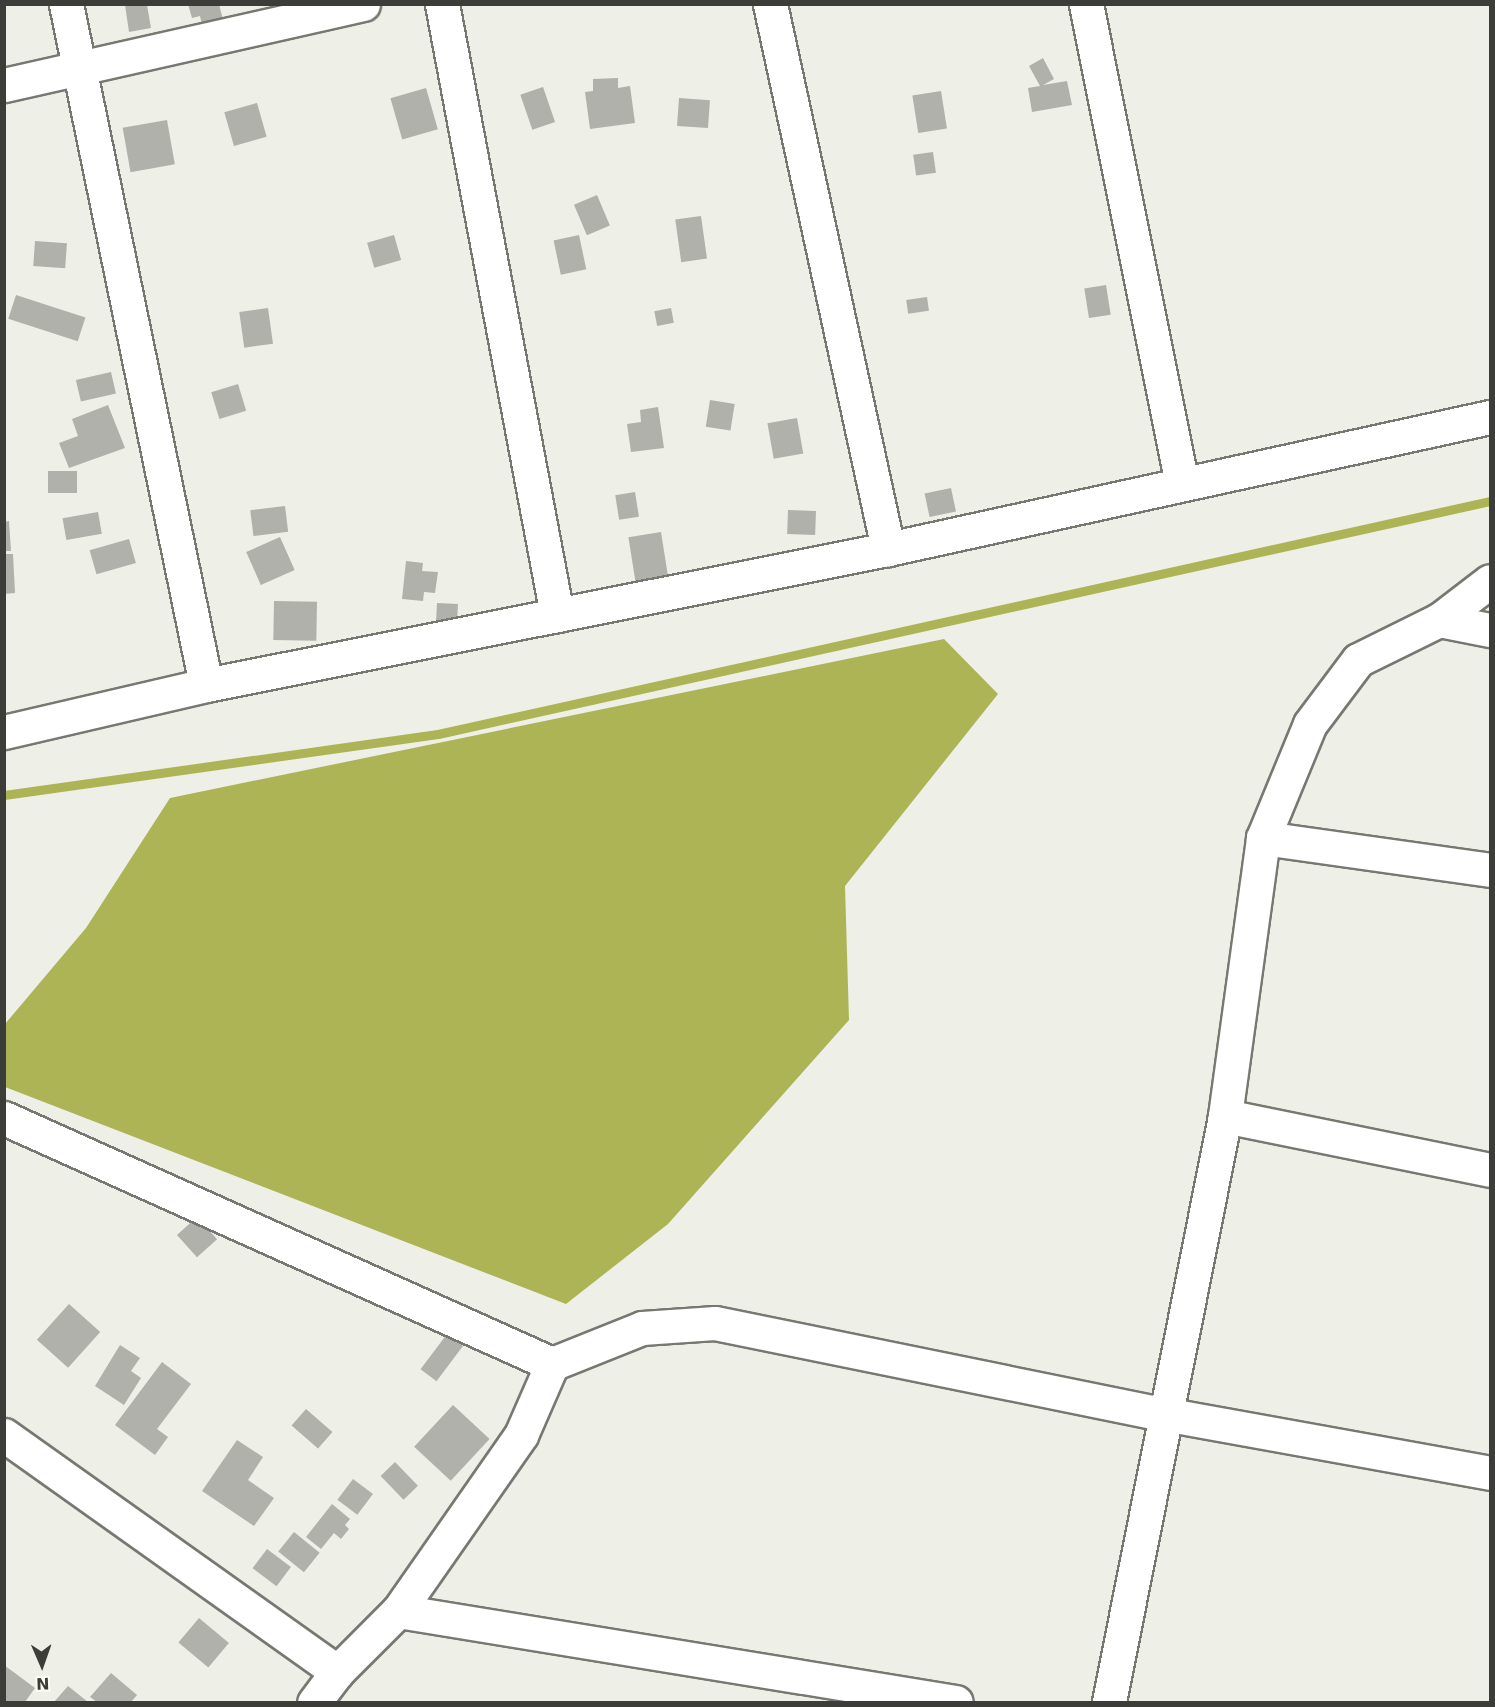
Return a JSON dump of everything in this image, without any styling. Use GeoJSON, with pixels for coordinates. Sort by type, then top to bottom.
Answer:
{"type":"FeatureCollection","features":[{"type":"Feature","properties":{"kind":"street"},"geometry":{"type":"LineString","coordinates":[[66,4],[206,685]]}},
{"type":"Feature","properties":{"kind":"street"},"geometry":{"type":"LineString","coordinates":[[4,85],[363,4]]}},
{"type":"Feature","properties":{"kind":"street"},"geometry":{"type":"LineString","coordinates":[[442,4],[557,615]]}},
{"type":"Feature","properties":{"kind":"street"},"geometry":{"type":"LineString","coordinates":[[770,4],[888,549]]}},
{"type":"Feature","properties":{"kind":"street"},"geometry":{"type":"LineString","coordinates":[[1086,4],[1182,485]]}},
{"type":"Feature","properties":{"kind":"street"},"geometry":{"type":"LineString","coordinates":[[4,732],[206,685],[888,549],[1491,417]]}},
{"type":"Feature","properties":{"kind":"street"},"geometry":{"type":"LineString","coordinates":[[1109,1702],[1169,1415],[1225,1116],[1263,838],[1310,724],[1358,660],[1439,620],[1491,581]]}},
{"type":"Feature","properties":{"kind":"street"},"geometry":{"type":"LineString","coordinates":[[1439,620],[1491,630]]}},
{"type":"Feature","properties":{"kind":"street"},"geometry":{"type":"LineString","coordinates":[[1263,838],[1491,870]]}},
{"type":"Feature","properties":{"kind":"street"},"geometry":{"type":"LineString","coordinates":[[1225,1116],[1491,1170]]}},
{"type":"Feature","properties":{"kind":"street"},"geometry":{"type":"LineString","coordinates":[[4,1118],[552,1364]]}},
{"type":"Feature","properties":{"kind":"street"},"geometry":{"type":"LineString","coordinates":[[314,1702],[337,1672],[398,1611],[521,1435],[552,1364],[642,1328],[715,1323],[1169,1415],[1491,1473]]}},
{"type":"Feature","properties":{"kind":"street"},"geometry":{"type":"LineString","coordinates":[[4,1435],[337,1672]]}},
{"type":"Feature","properties":{"kind":"street"},"geometry":{"type":"LineString","coordinates":[[398,1611],[956,1702]]}},
{"type":"Feature","properties":{"kind":"shaded area"},"geometry":{"type":"Polygon","coordinates":[[[944,639],[998,694],[845,886],[849,1020],[668,1224],[566,1304],[5,1087],[5,1024],[86,928],[170,798],[944,639]]]}},
{"type":"Feature","properties":{"kind":"building"},"geometry":{"type":"Polygon","coordinates":[[[188,4],[219,4],[223,20],[202,25],[200,16],[192,18],[188,4]]]}},
{"type":"Feature","properties":{"kind":"building"},"geometry":{"type":"Polygon","coordinates":[[[125,5],[147,5],[151,28],[129,32],[125,5]]]}},
{"type":"Feature","properties":{"kind":"building"},"geometry":{"type":"Polygon","coordinates":[[[1043,58],[1054,79],[1043,85],[1067,81],[1072,105],[1032,112],[1028,88],[1040,86],[1029,66],[1043,58]]]}},
{"type":"Feature","properties":{"kind":"building"},"geometry":{"type":"Polygon","coordinates":[[[618,78],[618,88],[630,86],[635,123],[590,129],[585,92],[593,91],[593,79],[618,78]]]}},
{"type":"Feature","properties":{"kind":"building"},"geometry":{"type":"Polygon","coordinates":[[[543,87],[555,122],[532,130],[520,95],[543,87]]]}},
{"type":"Feature","properties":{"kind":"building"},"geometry":{"type":"Polygon","coordinates":[[[426,88],[438,129],[402,140],[390,98],[426,88]]]}},
{"type":"Feature","properties":{"kind":"building"},"geometry":{"type":"Polygon","coordinates":[[[941,91],[947,129],[918,133],[912,96],[941,91]]]}},
{"type":"Feature","properties":{"kind":"building"},"geometry":{"type":"Polygon","coordinates":[[[679,98],[710,100],[708,128],[677,126],[679,98]]]}},
{"type":"Feature","properties":{"kind":"building"},"geometry":{"type":"Polygon","coordinates":[[[257,103],[267,137],[234,146],[224,112],[257,103]]]}},
{"type":"Feature","properties":{"kind":"building"},"geometry":{"type":"Polygon","coordinates":[[[167,120],[175,164],[130,172],[123,128],[167,120]]]}},
{"type":"Feature","properties":{"kind":"building"},"geometry":{"type":"Polygon","coordinates":[[[933,152],[936,173],[916,176],[913,155],[933,152]]]}},
{"type":"Feature","properties":{"kind":"building"},"geometry":{"type":"Polygon","coordinates":[[[597,195],[610,225],[587,235],[574,205],[597,195]]]}},
{"type":"Feature","properties":{"kind":"building"},"geometry":{"type":"Polygon","coordinates":[[[701,216],[707,259],[681,262],[675,220],[701,216]]]}},
{"type":"Feature","properties":{"kind":"building"},"geometry":{"type":"Polygon","coordinates":[[[394,235],[401,260],[374,268],[367,243],[394,235]]]}},
{"type":"Feature","properties":{"kind":"building"},"geometry":{"type":"Polygon","coordinates":[[[579,235],[586,269],[561,275],[554,240],[579,235]]]}},
{"type":"Feature","properties":{"kind":"building"},"geometry":{"type":"Polygon","coordinates":[[[35,241],[67,243],[65,268],[33,266],[35,241]]]}},
{"type":"Feature","properties":{"kind":"building"},"geometry":{"type":"Polygon","coordinates":[[[1106,285],[1111,315],[1089,318],[1084,288],[1106,285]]]}},
{"type":"Feature","properties":{"kind":"building"},"geometry":{"type":"Polygon","coordinates":[[[16,295],[85,318],[78,341],[8,319],[16,295]]]}},
{"type":"Feature","properties":{"kind":"building"},"geometry":{"type":"Polygon","coordinates":[[[927,297],[929,311],[908,314],[906,300],[927,297]]]}},
{"type":"Feature","properties":{"kind":"building"},"geometry":{"type":"Polygon","coordinates":[[[268,308],[273,344],[244,348],[239,312],[268,308]]]}},
{"type":"Feature","properties":{"kind":"building"},"geometry":{"type":"Polygon","coordinates":[[[671,308],[674,323],[657,326],[654,311],[671,308]]]}},
{"type":"Feature","properties":{"kind":"building"},"geometry":{"type":"Polygon","coordinates":[[[111,372],[116,393],[81,402],[76,380],[111,372]]]}},
{"type":"Feature","properties":{"kind":"building"},"geometry":{"type":"Polygon","coordinates":[[[238,384],[246,411],[219,419],[211,392],[238,384]]]}},
{"type":"Feature","properties":{"kind":"building"},"geometry":{"type":"Polygon","coordinates":[[[710,400],[735,404],[730,431],[706,427],[710,400]]]}},
{"type":"Feature","properties":{"kind":"building"},"geometry":{"type":"Polygon","coordinates":[[[108,405],[125,448],[69,468],[59,443],[78,436],[72,419],[108,405]]]}},
{"type":"Feature","properties":{"kind":"building"},"geometry":{"type":"Polygon","coordinates":[[[658,407],[664,448],[631,452],[627,424],[641,422],[640,410],[658,407]]]}},
{"type":"Feature","properties":{"kind":"building"},"geometry":{"type":"Polygon","coordinates":[[[797,418],[803,453],[774,459],[767,423],[797,418]]]}},
{"type":"Feature","properties":{"kind":"building"},"geometry":{"type":"Polygon","coordinates":[[[48,471],[77,471],[77,493],[48,493],[48,471]]]}},
{"type":"Feature","properties":{"kind":"building"},"geometry":{"type":"Polygon","coordinates":[[[951,488],[956,511],[930,517],[925,494],[951,488]]]}},
{"type":"Feature","properties":{"kind":"building"},"geometry":{"type":"Polygon","coordinates":[[[635,492],[639,517],[619,520],[615,495],[635,492]]]}},
{"type":"Feature","properties":{"kind":"building"},"geometry":{"type":"Polygon","coordinates":[[[285,506],[288,532],[253,536],[250,510],[285,506]]]}},
{"type":"Feature","properties":{"kind":"building"},"geometry":{"type":"Polygon","coordinates":[[[788,510],[816,511],[815,535],[787,534],[788,510]]]}},
{"type":"Feature","properties":{"kind":"building"},"geometry":{"type":"Polygon","coordinates":[[[98,512],[102,534],[66,540],[63,518],[98,512]]]}},
{"type":"Feature","properties":{"kind":"building"},"geometry":{"type":"Polygon","coordinates":[[[9,521],[11,551],[4,551],[4,522],[9,521]]]}},
{"type":"Feature","properties":{"kind":"building"},"geometry":{"type":"Polygon","coordinates":[[[661,532],[668,578],[636,584],[628,537],[661,532]]]}},
{"type":"Feature","properties":{"kind":"building"},"geometry":{"type":"Polygon","coordinates":[[[280,537],[295,570],[261,585],[246,552],[280,537]]]}},
{"type":"Feature","properties":{"kind":"building"},"geometry":{"type":"Polygon","coordinates":[[[129,539],[136,563],[96,574],[90,550],[129,539]]]}},
{"type":"Feature","properties":{"kind":"building"},"geometry":{"type":"Polygon","coordinates":[[[4,554],[13,554],[15,593],[4,594],[4,554]]]}},
{"type":"Feature","properties":{"kind":"building"},"geometry":{"type":"Polygon","coordinates":[[[406,561],[423,563],[422,571],[438,572],[435,593],[424,592],[423,601],[402,599],[406,561]]]}},
{"type":"Feature","properties":{"kind":"building"},"geometry":{"type":"Polygon","coordinates":[[[274,601],[317,602],[316,641],[273,640],[274,601]]]}},
{"type":"Feature","properties":{"kind":"building"},"geometry":{"type":"Polygon","coordinates":[[[437,603],[458,604],[457,625],[436,624],[437,603]]]}},
{"type":"Feature","properties":{"kind":"building"},"geometry":{"type":"Polygon","coordinates":[[[197,1217],[217,1239],[197,1257],[177,1235],[197,1217]]]}},
{"type":"Feature","properties":{"kind":"building"},"geometry":{"type":"Polygon","coordinates":[[[69,1304],[100,1332],[68,1368],[37,1340],[69,1304]]]}},
{"type":"Feature","properties":{"kind":"building"},"geometry":{"type":"Polygon","coordinates":[[[447,1334],[463,1346],[436,1381],[421,1369],[447,1334]]]}},
{"type":"Feature","properties":{"kind":"building"},"geometry":{"type":"Polygon","coordinates":[[[120,1345],[140,1358],[131,1371],[141,1378],[124,1405],[95,1386],[120,1345]]]}},
{"type":"Feature","properties":{"kind":"building"},"geometry":{"type":"Polygon","coordinates":[[[162,1362],[191,1384],[157,1429],[168,1437],[155,1455],[115,1425],[162,1362]]]}},
{"type":"Feature","properties":{"kind":"building"},"geometry":{"type":"Polygon","coordinates":[[[453,1405],[490,1439],[451,1481],[414,1447],[453,1405]]]}},
{"type":"Feature","properties":{"kind":"building"},"geometry":{"type":"Polygon","coordinates":[[[306,1409],[332,1432],[318,1449],[292,1426],[306,1409]]]}},
{"type":"Feature","properties":{"kind":"building"},"geometry":{"type":"Polygon","coordinates":[[[237,1440],[263,1457],[248,1480],[274,1498],[254,1526],[202,1491],[237,1440]]]}},
{"type":"Feature","properties":{"kind":"building"},"geometry":{"type":"Polygon","coordinates":[[[395,1462],[418,1486],[404,1500],[381,1476],[395,1462]]]}},
{"type":"Feature","properties":{"kind":"building"},"geometry":{"type":"Polygon","coordinates":[[[353,1479],[373,1494],[357,1515],[337,1500],[353,1479]]]}},
{"type":"Feature","properties":{"kind":"building"},"geometry":{"type":"Polygon","coordinates":[[[332,1504],[350,1519],[345,1525],[349,1529],[341,1539],[334,1533],[321,1549],[306,1537],[332,1504]]]}},
{"type":"Feature","properties":{"kind":"building"},"geometry":{"type":"Polygon","coordinates":[[[294,1532],[320,1553],[304,1572],[278,1551],[294,1532]]]}},
{"type":"Feature","properties":{"kind":"building"},"geometry":{"type":"Polygon","coordinates":[[[267,1549],[291,1567],[277,1586],[253,1568],[267,1549]]]}},
{"type":"Feature","properties":{"kind":"building"},"geometry":{"type":"Polygon","coordinates":[[[199,1618],[229,1643],[208,1668],[178,1643],[199,1618]]]}},
{"type":"Feature","properties":{"kind":"building"},"geometry":{"type":"Polygon","coordinates":[[[4,1665],[35,1688],[25,1702],[4,1702],[4,1665]]]}},
{"type":"Feature","properties":{"kind":"building"},"geometry":{"type":"Polygon","coordinates":[[[111,1673],[137,1695],[131,1702],[97,1702],[90,1697],[111,1673]]]}},
{"type":"Feature","properties":{"kind":"building"},"geometry":{"type":"Polygon","coordinates":[[[68,1686],[88,1702],[54,1702],[68,1686]]]}},
{"type":"Feature","properties":{"kind":"waterway"},"geometry":{"type":"LineString","coordinates":[[4,795],[438,734],[1490,501]]}}]}
